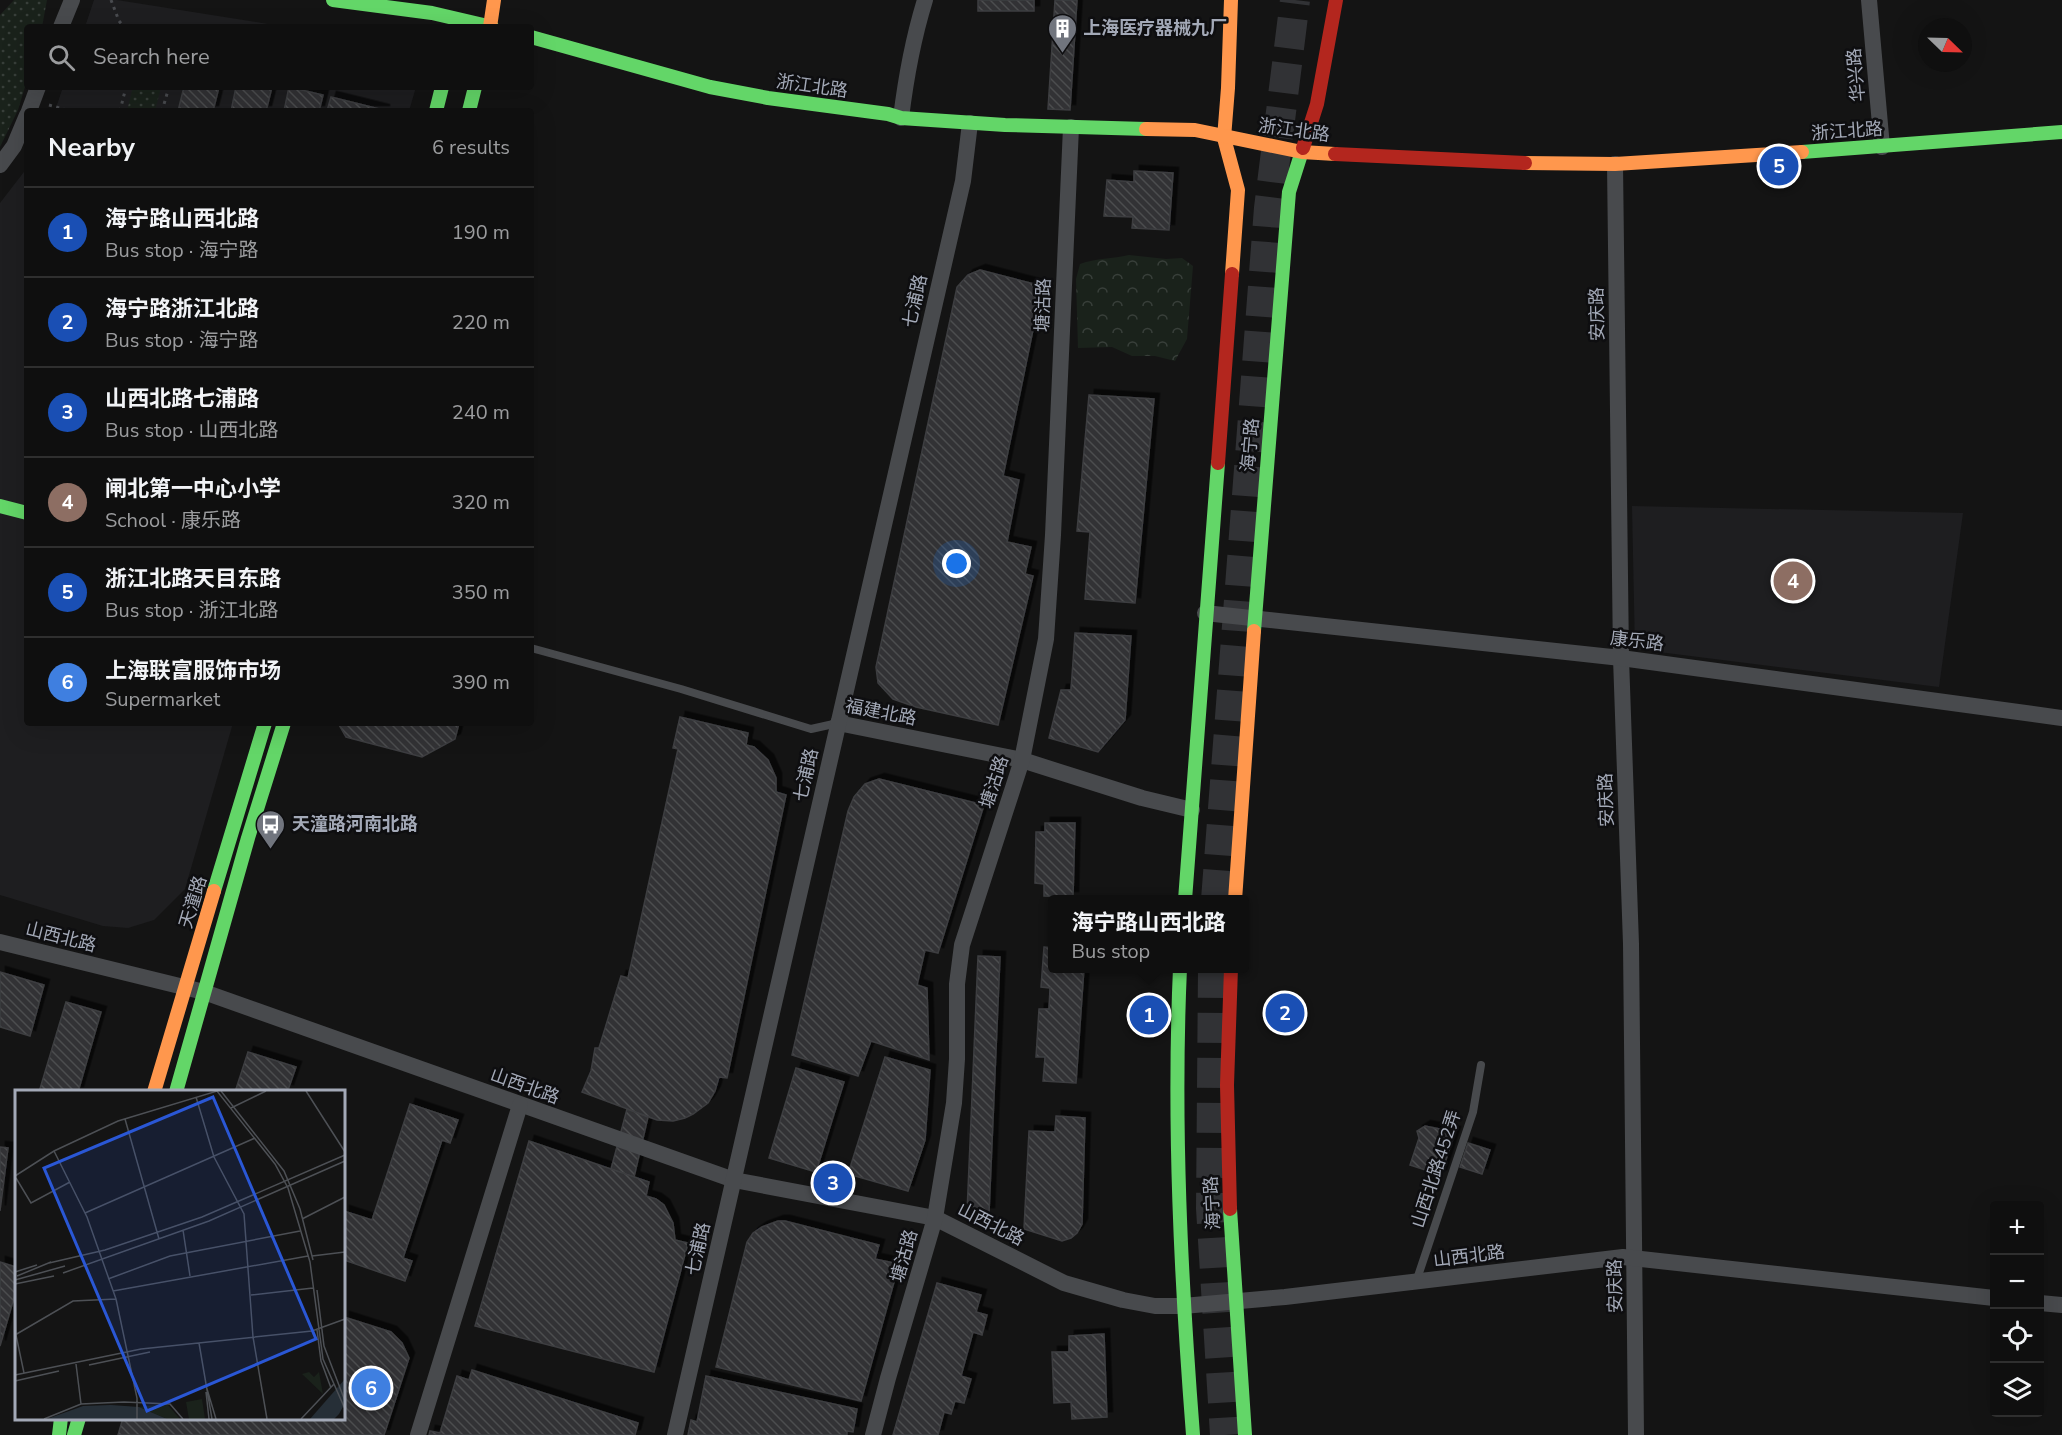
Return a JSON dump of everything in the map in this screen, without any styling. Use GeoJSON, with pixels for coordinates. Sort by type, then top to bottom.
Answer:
{"type":"FeatureCollection","features":[{"type":"Feature","properties":{"kind":"main road"},"geometry":{"type":"LineString","coordinates":[[333,0],[456,18],[479,24]]}},
{"type":"Feature","properties":{"kind":"main road"},"geometry":{"type":"LineString","coordinates":[[491,24],[494,0]]}},
{"type":"Feature","properties":{"kind":"main road","name":"海宁路"},"geometry":{"type":"LineString","coordinates":[[1185,895],[1238,190],[1224,138],[1231,0]]}},
{"type":"Feature","properties":{"kind":"main road","name":"海宁路"},"geometry":{"type":"LineString","coordinates":[[1235,895],[1289,192],[1317,104],[1336,0]]}},
{"type":"Feature","properties":{"kind":"main road","name":"浙江北路"},"geometry":{"type":"LineString","coordinates":[[534,38],[710,87],[768,98],[888,114],[901,118],[970,123],[1195,130],[1224,138],[1302,152],[1578,165],[1882,147],[2062,132]]}},
{"type":"Feature","properties":{"kind":"main road"},"geometry":{"type":"LineString","coordinates":[[437,108],[441,90]]}},
{"type":"Feature","properties":{"kind":"main road"},"geometry":{"type":"LineString","coordinates":[[470,108],[474,90]]}},
{"type":"Feature","properties":{"kind":"main road"},"geometry":{"type":"LineString","coordinates":[[0,506],[24,512]]}},
{"type":"Feature","properties":{"kind":"main road","name":"天潼路"},"geometry":{"type":"LineString","coordinates":[[155,1090],[264,726]]}},
{"type":"Feature","properties":{"kind":"main road","name":"天潼路"},"geometry":{"type":"LineString","coordinates":[[177,1090],[283,726]]}},
{"type":"Feature","properties":{"kind":"main road","name":"海宁路"},"geometry":{"type":"LineString","coordinates":[[1180,973],[1177,1050],[1183,1306],[1193,1435]]}},
{"type":"Feature","properties":{"kind":"main road","name":"海宁路"},"geometry":{"type":"LineString","coordinates":[[1231,973],[1227,1089],[1229,1178],[1245,1435]]}},
{"type":"Feature","properties":{"kind":"main road"},"geometry":{"type":"LineString","coordinates":[[59,1435],[61,1420]]}},
{"type":"Feature","properties":{"kind":"main road"},"geometry":{"type":"LineString","coordinates":[[74,1435],[79,1420]]}},
{"type":"Feature","properties":{"kind":"street"},"geometry":{"type":"LineString","coordinates":[[62,24],[72,0]]}},
{"type":"Feature","properties":{"kind":"street"},"geometry":{"type":"LineString","coordinates":[[901,118],[906,76],[915,32],[925,0]]}},
{"type":"Feature","properties":{"kind":"street","name":"华兴路"},"geometry":{"type":"LineString","coordinates":[[1869,0],[1882,147]]}},
{"type":"Feature","properties":{"kind":"street"},"geometry":{"type":"LineString","coordinates":[[0,165],[14,146],[24,122]]}},
{"type":"Feature","properties":{"kind":"street","name":"七浦路"},"geometry":{"type":"LineString","coordinates":[[675,1435],[963,181],[970,123]]}},
{"type":"Feature","properties":{"kind":"street","name":"塘沽路"},"geometry":{"type":"LineString","coordinates":[[873,1435],[935,1218],[955,1093],[957,984],[962,945],[1022,760],[1039,678],[1050,602],[1071,127]]}},
{"type":"Feature","properties":{"kind":"street","name":"安庆路"},"geometry":{"type":"LineString","coordinates":[[1615,164],[1621,658],[1631,944],[1636,1435]]}},
{"type":"Feature","properties":{"kind":"street","name":"康乐路"},"geometry":{"type":"LineString","coordinates":[[1205,613],[1621,658],[2062,718]]}},
{"type":"Feature","properties":{"kind":"street","name":"福建北路"},"geometry":{"type":"LineString","coordinates":[[838,723],[1022,760],[1142,798],[1192,810]]}},
{"type":"Feature","properties":{"kind":"street","name":"山西北路"},"geometry":{"type":"LineString","coordinates":[[0,942],[204,992],[734,1180],[935,1218],[1064,1283],[1123,1300],[1155,1306],[1183,1306],[1285,1297],[1617,1258],[1990,1297]]}},
{"type":"Feature","properties":{"kind":"street"},"geometry":{"type":"LineString","coordinates":[[418,1435],[520,1105]]}},
{"type":"Feature","properties":{"kind":"street"},"geometry":{"type":"LineString","coordinates":[[2044,1303],[2062,1305]]}},
{"type":"Feature","properties":{"kind":"lane","name":"福建北路"},"geometry":{"type":"LineString","coordinates":[[534,649],[681,689],[810,729],[838,723]]}},
{"type":"Feature","properties":{"kind":"lane","name":"山西北路452弄"},"geometry":{"type":"LineString","coordinates":[[1416,1282],[1473,1112],[1481,1065]]}},
{"type":"Feature","properties":{"kind":"path"},"geometry":{"type":"LineString","coordinates":[[111,0],[122,24]]}},
{"type":"Feature","properties":{"kind":"path"},"geometry":{"type":"LineString","coordinates":[[121,108],[125,90]]}},
{"type":"Feature","properties":{"kind":"path"},"geometry":{"type":"LineString","coordinates":[[163,108],[168,90]]}},
{"type":"Feature","properties":{"kind":"path"},"geometry":{"type":"LineString","coordinates":[[32,103],[56,108]]}},
{"type":"Feature","properties":{"kind":"shaded area"},"geometry":{"type":"Polygon","coordinates":[[[94,0],[117,0],[268,24],[86,24],[94,0]]]}},
{"type":"Feature","properties":{"kind":"shaded area"},"geometry":{"type":"Polygon","coordinates":[[[62,90],[415,90],[410,108],[56,108],[62,90]]]}},
{"type":"Feature","properties":{"kind":"shaded area"},"geometry":{"type":"Polygon","coordinates":[[[24,172],[24,726],[232,726],[185,889],[154,920],[128,928],[103,926],[0,895],[0,203],[24,172]]]}},
{"type":"Feature","properties":{"kind":"shaded area"},"geometry":{"type":"Polygon","coordinates":[[[1632,506],[1963,513],[1939,687],[1635,649],[1632,506]]]}},
{"type":"Feature","properties":{"kind":"green space"},"geometry":{"type":"Polygon","coordinates":[[[14,0],[47,0],[43,24],[24,24],[24,90],[18,110],[0,147],[0,15],[14,0]]]}},
{"type":"Feature","properties":{"kind":"green space"},"geometry":{"type":"Polygon","coordinates":[[[132,90],[160,90],[156,108],[128,108],[132,90]]]}},
{"type":"Feature","properties":{"kind":"green space"},"geometry":{"type":"Polygon","coordinates":[[[1129,255],[1166,259],[1182,258],[1193,266],[1187,339],[1175,361],[1155,356],[1132,356],[1112,347],[1078,348],[1076,279],[1080,264],[1129,255]]]}},
{"type":"Feature","properties":{"kind":"building","name":"上海医疗器械九厂"},"geometry":{"type":"Polygon","coordinates":[[[978,0],[1034,0],[1034,11],[978,11],[978,0]]]}},
{"type":"Feature","properties":{"kind":"building","name":"上海医疗器械九厂"},"geometry":{"type":"Polygon","coordinates":[[[1055,0],[1077,0],[1070,110],[1048,109],[1055,0]]]}},
{"type":"Feature","properties":{"kind":"building"},"geometry":{"type":"Polygon","coordinates":[[[183,90],[218,90],[214,108],[179,108],[183,90]]]}},
{"type":"Feature","properties":{"kind":"building"},"geometry":{"type":"Polygon","coordinates":[[[235,90],[271,90],[267,108],[232,108],[235,90]]]}},
{"type":"Feature","properties":{"kind":"building"},"geometry":{"type":"Polygon","coordinates":[[[288,90],[302,90],[323,95],[320,108],[285,108],[288,90]]]}},
{"type":"Feature","properties":{"kind":"building"},"geometry":{"type":"Polygon","coordinates":[[[331,97],[376,108],[328,108],[331,97]]]}},
{"type":"Feature","properties":{"kind":"building"},"geometry":{"type":"Polygon","coordinates":[[[1134,171],[1173,173],[1169,230],[1132,228],[1133,217],[1104,216],[1107,180],[1134,182],[1134,171]]]}},
{"type":"Feature","properties":{"kind":"building"},"geometry":{"type":"Polygon","coordinates":[[[980,270],[1042,286],[1003,476],[1019,480],[1007,542],[1031,547],[1025,574],[1033,576],[998,725],[916,707],[893,699],[878,683],[876,667],[957,287],[968,275],[980,270]]]}},
{"type":"Feature","properties":{"kind":"building"},"geometry":{"type":"Polygon","coordinates":[[[1089,395],[1154,399],[1135,603],[1085,599],[1090,532],[1077,531],[1089,395]]]}},
{"type":"Feature","properties":{"kind":"building"},"geometry":{"type":"Polygon","coordinates":[[[1075,633],[1131,636],[1125,720],[1098,752],[1049,738],[1061,690],[1071,690],[1075,633]]]}},
{"type":"Feature","properties":{"kind":"building"},"geometry":{"type":"Polygon","coordinates":[[[680,717],[748,733],[746,745],[754,747],[768,760],[776,778],[776,792],[786,795],[727,1078],[719,1077],[708,1103],[693,1114],[673,1121],[657,1120],[582,1092],[591,1071],[595,1048],[599,1048],[621,976],[628,978],[678,749],[673,748],[680,717]]]}},
{"type":"Feature","properties":{"kind":"building"},"geometry":{"type":"Polygon","coordinates":[[[340,726],[458,726],[455,739],[422,757],[346,737],[340,726]]]}},
{"type":"Feature","properties":{"kind":"building"},"geometry":{"type":"Polygon","coordinates":[[[879,779],[984,805],[938,953],[925,950],[917,985],[927,988],[929,1060],[871,1041],[858,1076],[792,1055],[848,811],[854,797],[865,784],[879,779]]]}},
{"type":"Feature","properties":{"kind":"building"},"geometry":{"type":"Polygon","coordinates":[[[1045,823],[1075,823],[1073,895],[1044,896],[1044,884],[1035,883],[1036,832],[1045,832],[1045,823]]]}},
{"type":"Feature","properties":{"kind":"building"},"geometry":{"type":"Polygon","coordinates":[[[1044,947],[1048,947],[1048,973],[1084,973],[1076,1083],[1043,1081],[1045,1057],[1036,1057],[1039,1009],[1049,1009],[1050,988],[1041,987],[1044,947]]]}},
{"type":"Feature","properties":{"kind":"building"},"geometry":{"type":"Polygon","coordinates":[[[978,956],[1000,957],[989,1213],[967,1213],[978,956]]]}},
{"type":"Feature","properties":{"kind":"building"},"geometry":{"type":"Polygon","coordinates":[[[0,972],[44,985],[30,1036],[0,1027],[0,972]]]}},
{"type":"Feature","properties":{"kind":"building"},"geometry":{"type":"Polygon","coordinates":[[[66,1002],[101,1012],[79,1090],[40,1090],[66,1002]]]}},
{"type":"Feature","properties":{"kind":"building"},"geometry":{"type":"Polygon","coordinates":[[[248,1052],[296,1067],[288,1090],[280,1088],[280,1090],[236,1090],[248,1052]]]}},
{"type":"Feature","properties":{"kind":"building"},"geometry":{"type":"Polygon","coordinates":[[[885,1057],[930,1070],[925,1140],[908,1191],[848,1174],[885,1057]]]}},
{"type":"Feature","properties":{"kind":"building"},"geometry":{"type":"Polygon","coordinates":[[[796,1068],[844,1082],[816,1172],[769,1158],[796,1068]]]}},
{"type":"Feature","properties":{"kind":"building"},"geometry":{"type":"Polygon","coordinates":[[[410,1104],[458,1120],[450,1143],[442,1140],[403,1258],[412,1261],[405,1281],[345,1260],[345,1211],[372,1220],[410,1104]]]}},
{"type":"Feature","properties":{"kind":"building"},"geometry":{"type":"Polygon","coordinates":[[[627,1109],[648,1117],[634,1177],[611,1169],[627,1109]]]}},
{"type":"Feature","properties":{"kind":"building"},"geometry":{"type":"Polygon","coordinates":[[[1056,1116],[1085,1118],[1082,1224],[1077,1233],[1062,1241],[1024,1229],[1029,1131],[1055,1132],[1056,1116]]]}},
{"type":"Feature","properties":{"kind":"building"},"geometry":{"type":"Polygon","coordinates":[[[1425,1126],[1455,1132],[1441,1175],[1410,1165],[1419,1138],[1417,1131],[1425,1126]]]}},
{"type":"Feature","properties":{"kind":"building"},"geometry":{"type":"Polygon","coordinates":[[[529,1141],[649,1182],[646,1196],[664,1205],[673,1223],[675,1240],[688,1243],[654,1372],[475,1326],[529,1141]]]}},
{"type":"Feature","properties":{"kind":"building"},"geometry":{"type":"Polygon","coordinates":[[[1468,1143],[1490,1150],[1482,1174],[1460,1167],[1468,1143]]]}},
{"type":"Feature","properties":{"kind":"building"},"geometry":{"type":"Polygon","coordinates":[[[0,1147],[8,1148],[0,1211],[0,1147]]]}},
{"type":"Feature","properties":{"kind":"building"},"geometry":{"type":"Polygon","coordinates":[[[778,1221],[879,1245],[875,1259],[899,1264],[861,1401],[716,1367],[747,1242],[753,1233],[778,1221]]]}},
{"type":"Feature","properties":{"kind":"building"},"geometry":{"type":"Polygon","coordinates":[[[0,1262],[15,1267],[15,1294],[0,1346],[0,1262]]]}},
{"type":"Feature","properties":{"kind":"building"},"geometry":{"type":"Polygon","coordinates":[[[937,1283],[981,1295],[976,1312],[987,1315],[982,1335],[973,1332],[961,1376],[971,1379],[964,1403],[955,1401],[951,1414],[944,1412],[938,1435],[893,1435],[937,1283]]]}},
{"type":"Feature","properties":{"kind":"building"},"geometry":{"type":"Polygon","coordinates":[[[345,1317],[391,1332],[402,1343],[409,1358],[384,1435],[118,1435],[122,1420],[345,1420],[345,1317]]]}},
{"type":"Feature","properties":{"kind":"building"},"geometry":{"type":"Polygon","coordinates":[[[1104,1334],[1107,1417],[1072,1419],[1071,1402],[1054,1403],[1052,1352],[1069,1352],[1069,1336],[1104,1334]]]}},
{"type":"Feature","properties":{"kind":"building"},"geometry":{"type":"Polygon","coordinates":[[[472,1370],[638,1423],[635,1435],[429,1435],[430,1431],[440,1433],[457,1376],[469,1380],[472,1370]]]}},
{"type":"Feature","properties":{"kind":"building"},"geometry":{"type":"Polygon","coordinates":[[[706,1376],[857,1409],[853,1432],[847,1431],[847,1435],[688,1435],[691,1420],[697,1422],[706,1376]]]}},
{"type":"Feature","properties":{"kind":"tunnel"},"geometry":{"type":"LineString","coordinates":[[1216,895],[1269,208],[1295,0]]}},
{"type":"Feature","properties":{"kind":"tunnel"},"geometry":{"type":"LineString","coordinates":[[1213,973],[1211,1208],[1225,1435]]}},
{"type":"Feature","properties":{"kind":"traffic: fast"},"geometry":{"type":"LineString","coordinates":[[333,0],[432,13],[479,24]]}},
{"type":"Feature","properties":{"kind":"traffic: fast"},"geometry":{"type":"LineString","coordinates":[[534,38],[710,87],[768,98],[888,114],[901,118],[1005,125],[1146,129]]}},
{"type":"Feature","properties":{"kind":"traffic: fast"},"geometry":{"type":"LineString","coordinates":[[437,108],[441,90]]}},
{"type":"Feature","properties":{"kind":"traffic: fast"},"geometry":{"type":"LineString","coordinates":[[470,108],[474,90]]}},
{"type":"Feature","properties":{"kind":"traffic: fast"},"geometry":{"type":"LineString","coordinates":[[1802,152],[2062,132]]}},
{"type":"Feature","properties":{"kind":"traffic: fast"},"geometry":{"type":"LineString","coordinates":[[1254,631],[1289,192],[1303,148]]}},
{"type":"Feature","properties":{"kind":"traffic: fast"},"geometry":{"type":"LineString","coordinates":[[1185,895],[1218,463]]}},
{"type":"Feature","properties":{"kind":"traffic: fast"},"geometry":{"type":"LineString","coordinates":[[0,506],[24,512]]}},
{"type":"Feature","properties":{"kind":"traffic: fast"},"geometry":{"type":"LineString","coordinates":[[214,891],[264,726]]}},
{"type":"Feature","properties":{"kind":"traffic: fast"},"geometry":{"type":"LineString","coordinates":[[177,1090],[248,838],[283,726]]}},
{"type":"Feature","properties":{"kind":"traffic: fast"},"geometry":{"type":"LineString","coordinates":[[1180,973],[1177,1085],[1179,1202],[1193,1435]]}},
{"type":"Feature","properties":{"kind":"traffic: fast"},"geometry":{"type":"LineString","coordinates":[[1230,1209],[1245,1435]]}},
{"type":"Feature","properties":{"kind":"traffic: fast"},"geometry":{"type":"LineString","coordinates":[[59,1435],[61,1420]]}},
{"type":"Feature","properties":{"kind":"traffic: fast"},"geometry":{"type":"LineString","coordinates":[[74,1435],[78,1420]]}},
{"type":"Feature","properties":{"kind":"traffic: slow"},"geometry":{"type":"LineString","coordinates":[[490,24],[494,0]]}},
{"type":"Feature","properties":{"kind":"traffic: slow"},"geometry":{"type":"LineString","coordinates":[[1231,0],[1224,138],[1238,190],[1232,274]]}},
{"type":"Feature","properties":{"kind":"traffic: slow"},"geometry":{"type":"LineString","coordinates":[[1146,129],[1195,130],[1302,152],[1335,154]]}},
{"type":"Feature","properties":{"kind":"traffic: slow"},"geometry":{"type":"LineString","coordinates":[[1525,163],[1615,164],[1802,152]]}},
{"type":"Feature","properties":{"kind":"traffic: slow"},"geometry":{"type":"LineString","coordinates":[[1235,895],[1254,631]]}},
{"type":"Feature","properties":{"kind":"traffic: slow"},"geometry":{"type":"LineString","coordinates":[[155,1090],[214,891]]}},
{"type":"Feature","properties":{"kind":"traffic: jam"},"geometry":{"type":"LineString","coordinates":[[1303,148],[1317,104],[1336,0]]}},
{"type":"Feature","properties":{"kind":"traffic: jam"},"geometry":{"type":"LineString","coordinates":[[1335,154],[1525,163]]}},
{"type":"Feature","properties":{"kind":"traffic: jam"},"geometry":{"type":"LineString","coordinates":[[1218,463],[1232,274]]}},
{"type":"Feature","properties":{"kind":"traffic: jam"},"geometry":{"type":"LineString","coordinates":[[1230,1209],[1227,1085],[1231,973]]}},
{"type":"Feature","properties":{"kind":"place","name":"上海医疗器械九厂"},"geometry":{"type":"Point","coordinates":[1062,54]}},
{"type":"Feature","properties":{"kind":"place","name":"浙江北路天目东路"},"geometry":{"type":"Point","coordinates":[1779,166]}},
{"type":"Feature","properties":{"kind":"place","name":"闸北第一中心小学"},"geometry":{"type":"Point","coordinates":[1793,581]}},
{"type":"Feature","properties":{"kind":"place","name":"天潼路河南北路"},"geometry":{"type":"Point","coordinates":[271,850]}},
{"type":"Feature","properties":{"kind":"place","name":"海宁路浙江北路"},"geometry":{"type":"Point","coordinates":[1285,1013]}},
{"type":"Feature","properties":{"kind":"place","name":"海宁路山西北路"},"geometry":{"type":"Point","coordinates":[1149,1015]}},
{"type":"Feature","properties":{"kind":"place","name":"山西北路七浦路"},"geometry":{"type":"Point","coordinates":[833,1183]}},
{"type":"Feature","properties":{"kind":"place","name":"上海联富服饰市场"},"geometry":{"type":"Point","coordinates":[371,1388]}}]}
